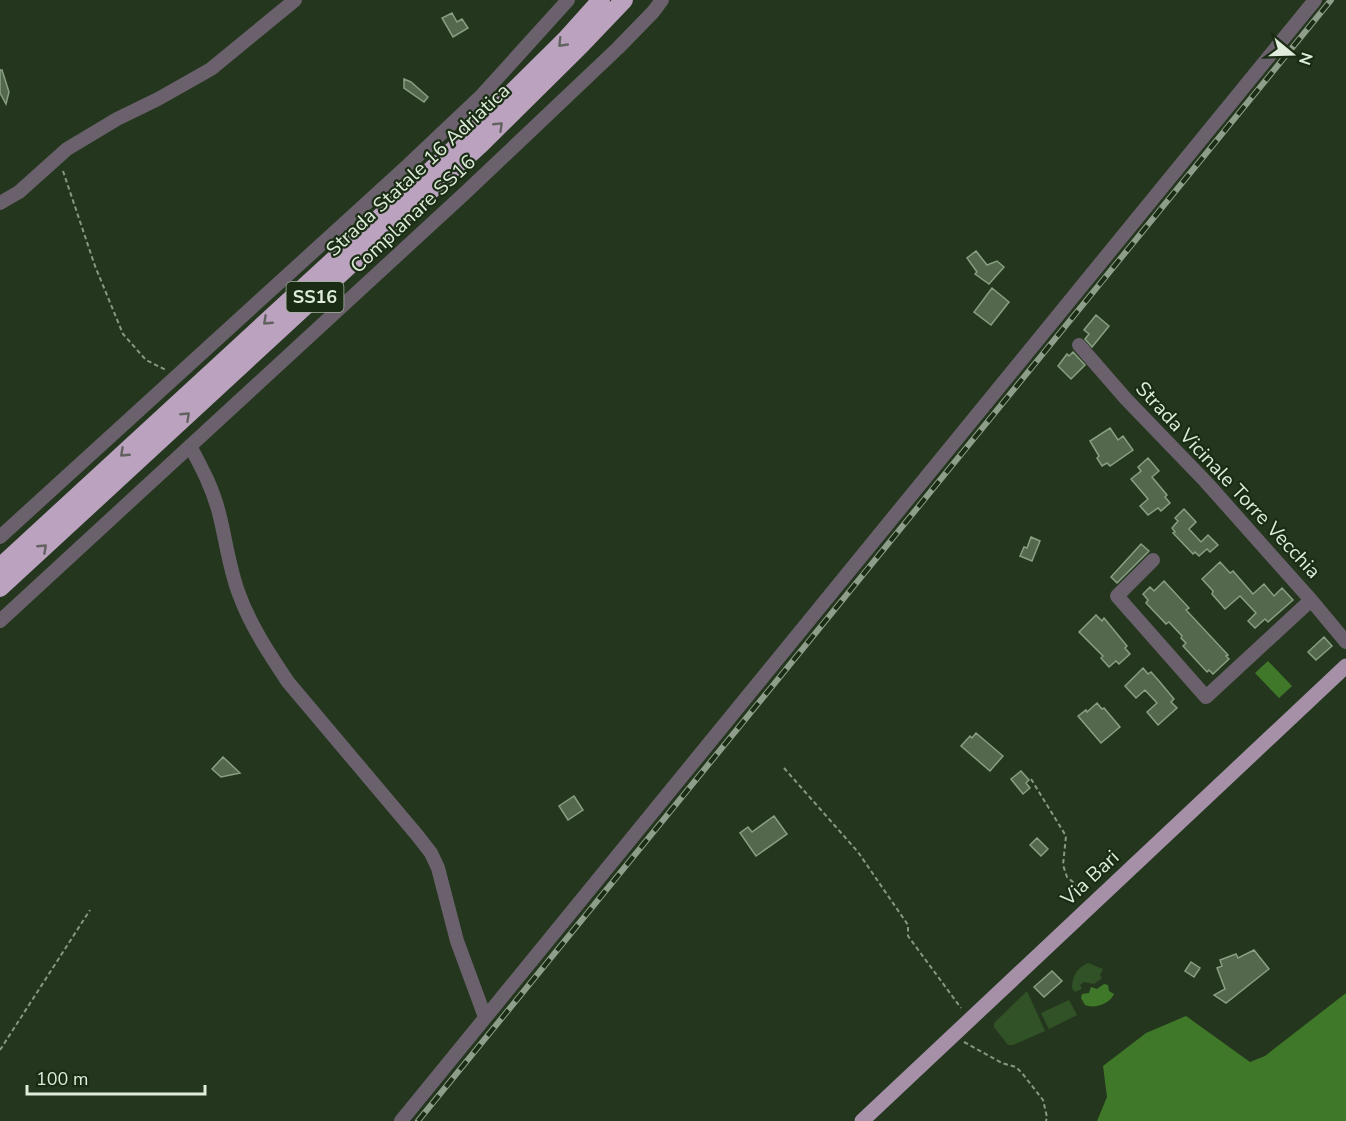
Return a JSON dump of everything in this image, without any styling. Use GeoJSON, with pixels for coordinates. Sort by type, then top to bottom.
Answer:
{"type":"FeatureCollection","features":[{"type":"Feature","properties":{"kind":"highway","name":"Strada Statale 16 Adriatica"},"geometry":{"type":"LineString","coordinates":[[0,567],[468,136],[602,0]]}},
{"type":"Feature","properties":{"kind":"highway","name":"Strada Statale 16 Adriatica"},"geometry":{"type":"LineString","coordinates":[[0,588],[479,146],[624,0]]}},
{"type":"Feature","properties":{"kind":"main road","name":"Via Bari"},"geometry":{"type":"LineString","coordinates":[[862,1121],[1346,666]]}},
{"type":"Feature","properties":{"kind":"street"},"geometry":{"type":"LineString","coordinates":[[0,203],[19,192],[53,160],[92,133],[211,69],[295,0]]}},
{"type":"Feature","properties":{"kind":"street"},"geometry":{"type":"LineString","coordinates":[[0,537],[482,95],[568,0]]}},
{"type":"Feature","properties":{"kind":"street","name":"Complanare SS16"},"geometry":{"type":"LineString","coordinates":[[0,621],[567,97],[626,41],[662,0]]}},
{"type":"Feature","properties":{"kind":"street"},"geometry":{"type":"LineString","coordinates":[[401,1121],[1315,0]]}},
{"type":"Feature","properties":{"kind":"street","name":"Strada Vicinale Torre Vecchia"},"geometry":{"type":"LineString","coordinates":[[1079,345],[1126,399],[1206,482],[1346,642]]}},
{"type":"Feature","properties":{"kind":"street"},"geometry":{"type":"LineString","coordinates":[[190,446],[204,472],[219,512],[240,596],[275,663],[288,682],[431,853],[438,867],[457,942],[485,1017]]}},
{"type":"Feature","properties":{"kind":"street"},"geometry":{"type":"LineString","coordinates":[[1153,560],[1117,596],[1206,697],[1311,600]]}},
{"type":"Feature","properties":{"kind":"path"},"geometry":{"type":"LineString","coordinates":[[53,160],[65,173],[95,266],[123,334],[146,360],[175,375]]}},
{"type":"Feature","properties":{"kind":"path"},"geometry":{"type":"LineString","coordinates":[[784,768],[858,852],[908,925],[908,936],[971,1019]]}},
{"type":"Feature","properties":{"kind":"path"},"geometry":{"type":"LineString","coordinates":[[1031,779],[1066,836],[1063,865],[1067,878],[1096,901]]}},
{"type":"Feature","properties":{"kind":"path"},"geometry":{"type":"LineString","coordinates":[[0,1050],[90,910]]}},
{"type":"Feature","properties":{"kind":"path"},"geometry":{"type":"LineString","coordinates":[[956,1033],[967,1045],[1002,1063],[1009,1064],[1022,1073],[1043,1100],[1046,1121]]}},
{"type":"Feature","properties":{"kind":"shaded area"},"geometry":{"type":"Polygon","coordinates":[[[1268,661],[1292,686],[1279,698],[1255,673],[1268,661]]]}},
{"type":"Feature","properties":{"kind":"shaded area"},"geometry":{"type":"Polygon","coordinates":[[[1088,963],[1103,969],[1100,975],[1102,978],[1094,984],[1084,982],[1080,985],[1082,989],[1075,992],[1072,988],[1074,976],[1081,967],[1088,963]]]}},
{"type":"Feature","properties":{"kind":"shaded area"},"geometry":{"type":"Polygon","coordinates":[[[1104,984],[1108,985],[1109,991],[1114,994],[1112,998],[1101,1005],[1085,1005],[1081,998],[1082,994],[1089,993],[1091,987],[1097,989],[1104,984]]]}},
{"type":"Feature","properties":{"kind":"shaded area"},"geometry":{"type":"Polygon","coordinates":[[[1027,991],[1045,1031],[1008,1045],[994,1027],[994,1023],[1027,991]]]}},
{"type":"Feature","properties":{"kind":"shaded area"},"geometry":{"type":"Polygon","coordinates":[[[1346,993],[1346,1121],[1097,1121],[1107,1097],[1103,1066],[1146,1033],[1186,1016],[1250,1062],[1265,1056],[1346,993]]]}},
{"type":"Feature","properties":{"kind":"shaded area"},"geometry":{"type":"Polygon","coordinates":[[[1069,1000],[1077,1015],[1049,1029],[1041,1013],[1069,1000]]]}},
{"type":"Feature","properties":{"kind":"building"},"geometry":{"type":"Polygon","coordinates":[[[452,13],[457,22],[462,19],[468,28],[453,37],[442,18],[452,13]]]}},
{"type":"Feature","properties":{"kind":"building"},"geometry":{"type":"Polygon","coordinates":[[[0,70],[2,70],[9,92],[6,104],[0,93],[0,70]]]}},
{"type":"Feature","properties":{"kind":"building"},"geometry":{"type":"Polygon","coordinates":[[[404,79],[428,97],[424,102],[404,88],[404,79]]]}},
{"type":"Feature","properties":{"kind":"building"},"geometry":{"type":"Polygon","coordinates":[[[976,251],[987,265],[997,261],[1004,267],[989,284],[975,274],[977,272],[967,258],[976,251]]]}},
{"type":"Feature","properties":{"kind":"building"},"geometry":{"type":"Polygon","coordinates":[[[992,288],[1009,302],[991,325],[974,312],[992,288]]]}},
{"type":"Feature","properties":{"kind":"building"},"geometry":{"type":"Polygon","coordinates":[[[1096,315],[1109,326],[1092,347],[1085,339],[1089,334],[1084,330],[1096,315]]]}},
{"type":"Feature","properties":{"kind":"building"},"geometry":{"type":"Polygon","coordinates":[[[1073,352],[1085,365],[1071,379],[1058,366],[1067,354],[1069,356],[1073,352]]]}},
{"type":"Feature","properties":{"kind":"building"},"geometry":{"type":"Polygon","coordinates":[[[1110,428],[1118,440],[1123,436],[1133,450],[1110,466],[1107,463],[1102,466],[1090,441],[1110,428]]]}},
{"type":"Feature","properties":{"kind":"building"},"geometry":{"type":"Polygon","coordinates":[[[1148,458],[1159,471],[1152,477],[1167,495],[1165,497],[1170,503],[1161,511],[1158,508],[1148,515],[1140,506],[1148,499],[1131,479],[1141,471],[1138,467],[1148,458]]]}},
{"type":"Feature","properties":{"kind":"building"},"geometry":{"type":"Polygon","coordinates":[[[1184,509],[1196,522],[1189,529],[1201,542],[1208,535],[1218,545],[1210,552],[1207,549],[1199,556],[1195,552],[1193,554],[1173,533],[1175,532],[1172,528],[1178,521],[1175,518],[1184,509]]]}},
{"type":"Feature","properties":{"kind":"building"},"geometry":{"type":"Polygon","coordinates":[[[1031,537],[1040,541],[1032,561],[1020,556],[1024,547],[1027,548],[1031,537]]]}},
{"type":"Feature","properties":{"kind":"building"},"geometry":{"type":"Polygon","coordinates":[[[1141,544],[1149,551],[1117,583],[1111,577],[1141,544]]]}},
{"type":"Feature","properties":{"kind":"building"},"geometry":{"type":"Polygon","coordinates":[[[1220,562],[1230,573],[1233,571],[1253,594],[1264,584],[1274,596],[1282,588],[1293,600],[1268,622],[1265,619],[1255,628],[1248,621],[1256,613],[1240,596],[1225,609],[1202,579],[1220,562]]]}},
{"type":"Feature","properties":{"kind":"building"},"geometry":{"type":"Polygon","coordinates":[[[1164,581],[1189,608],[1186,610],[1228,655],[1226,656],[1229,659],[1213,674],[1209,670],[1207,672],[1183,646],[1186,643],[1181,638],[1182,636],[1169,622],[1166,624],[1146,603],[1148,600],[1143,594],[1150,587],[1154,591],[1164,581]]]}},
{"type":"Feature","properties":{"kind":"building"},"geometry":{"type":"Polygon","coordinates":[[[1096,615],[1102,621],[1104,618],[1127,646],[1125,648],[1130,654],[1119,664],[1116,661],[1109,667],[1101,658],[1103,656],[1079,632],[1096,615]]]}},
{"type":"Feature","properties":{"kind":"building"},"geometry":{"type":"Polygon","coordinates":[[[1324,637],[1332,646],[1316,660],[1308,652],[1324,637]]]}},
{"type":"Feature","properties":{"kind":"building"},"geometry":{"type":"Polygon","coordinates":[[[1143,668],[1148,674],[1151,672],[1159,681],[1174,699],[1171,702],[1177,708],[1158,725],[1147,712],[1157,703],[1145,690],[1136,698],[1125,686],[1143,668]]]}},
{"type":"Feature","properties":{"kind":"building"},"geometry":{"type":"Polygon","coordinates":[[[1097,703],[1120,727],[1101,743],[1078,716],[1097,703]]]}},
{"type":"Feature","properties":{"kind":"building"},"geometry":{"type":"Polygon","coordinates":[[[976,733],[1003,756],[990,771],[961,746],[976,733]]]}},
{"type":"Feature","properties":{"kind":"building"},"geometry":{"type":"Polygon","coordinates":[[[223,757],[240,773],[221,777],[212,769],[223,757]]]}},
{"type":"Feature","properties":{"kind":"building"},"geometry":{"type":"Polygon","coordinates":[[[1021,771],[1029,780],[1026,783],[1030,788],[1023,794],[1011,779],[1021,771]]]}},
{"type":"Feature","properties":{"kind":"building"},"geometry":{"type":"Polygon","coordinates":[[[574,796],[583,810],[568,820],[559,806],[574,796]]]}},
{"type":"Feature","properties":{"kind":"building"},"geometry":{"type":"Polygon","coordinates":[[[774,816],[787,834],[756,856],[740,833],[748,827],[752,832],[774,816]]]}},
{"type":"Feature","properties":{"kind":"building"},"geometry":{"type":"Polygon","coordinates":[[[1037,838],[1048,849],[1041,856],[1030,845],[1037,838]]]}},
{"type":"Feature","properties":{"kind":"building"},"geometry":{"type":"Polygon","coordinates":[[[1254,950],[1269,969],[1226,1003],[1214,995],[1225,989],[1217,968],[1222,966],[1220,960],[1236,954],[1238,958],[1254,950]]]}},
{"type":"Feature","properties":{"kind":"building"},"geometry":{"type":"Polygon","coordinates":[[[1191,962],[1200,968],[1194,977],[1185,971],[1191,962]]]}},
{"type":"Feature","properties":{"kind":"building"},"geometry":{"type":"Polygon","coordinates":[[[1052,971],[1062,981],[1044,997],[1034,987],[1052,971]]]}},
{"type":"Feature","properties":{"kind":"railway"},"geometry":{"type":"LineString","coordinates":[[418,1121],[1331,0]]}}]}
